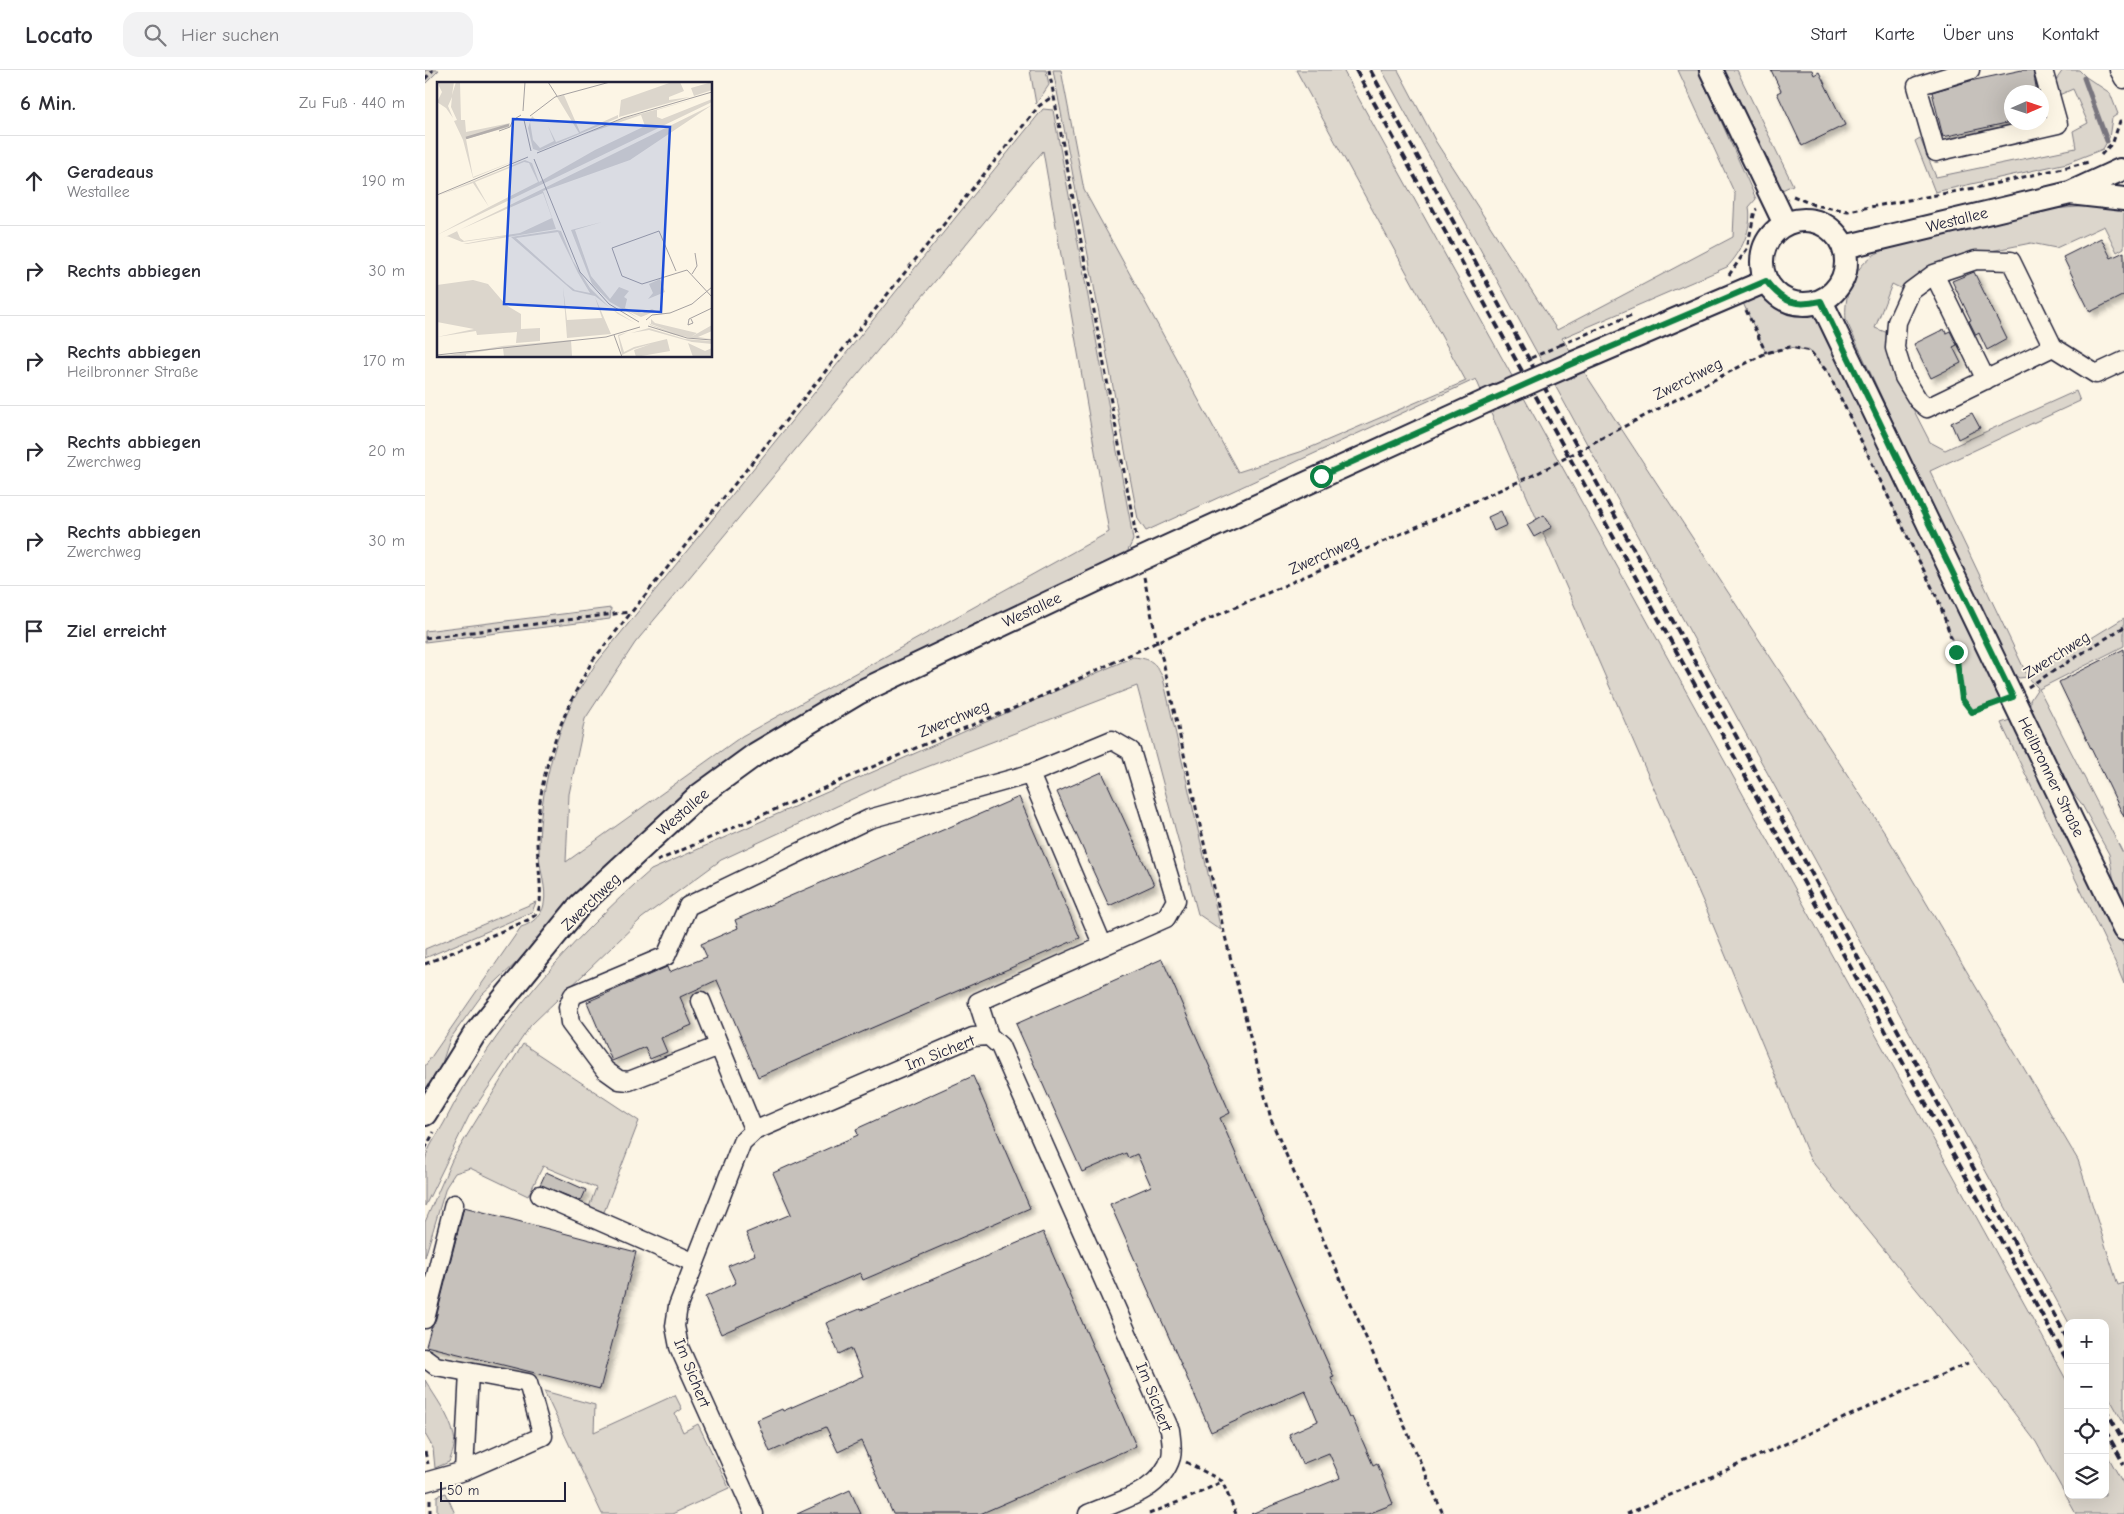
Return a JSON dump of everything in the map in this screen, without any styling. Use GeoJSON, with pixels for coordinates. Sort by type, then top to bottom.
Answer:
{"type":"FeatureCollection","features":[{"type":"Feature","properties":{"kind":"main road"},"geometry":{"type":"LineString","coordinates":[[1711,70],[1785,224]]}},
{"type":"Feature","properties":{"kind":"main road"},"geometry":{"type":"LineString","coordinates":[[2122,164],[2119,182],[2124,199]]}},
{"type":"Feature","properties":{"kind":"main road","name":"Westallee"},"geometry":{"type":"LineString","coordinates":[[1844,248],[2070,193],[2122,164]]}},
{"type":"Feature","properties":{"kind":"main road","name":"Westallee"},"geometry":{"type":"LineString","coordinates":[[2070,193],[2124,199]]}},
{"type":"Feature","properties":{"kind":"main road"},"geometry":{"type":"LineString","coordinates":[[1802,220],[1820,223],[1835,232],[1844,248],[1847,263],[1843,279],[1835,292],[1821,301],[1804,305],[1789,302],[1775,293],[1766,281],[1762,265],[1764,249],[1773,234],[1785,224],[1802,220]]}},
{"type":"Feature","properties":{"kind":"main road","name":"Westallee"},"geometry":{"type":"LineString","coordinates":[[431,1119],[473,1035],[581,905],[697,797],[756,754],[858,693],[1141,559],[1493,398],[1766,281]]}},
{"type":"Feature","properties":{"kind":"main road","name":"Heilbronner Straße"},"geometry":{"type":"LineString","coordinates":[[1821,301],[2124,929]]}},
{"type":"Feature","properties":{"kind":"street"},"geometry":{"type":"LineString","coordinates":[[1970,70],[1917,86],[1936,152],[2058,124],[2043,70]]}},
{"type":"Feature","properties":{"kind":"street"},"geometry":{"type":"LineString","coordinates":[[2119,70],[2124,79]]}},
{"type":"Feature","properties":{"kind":"street"},"geometry":{"type":"LineString","coordinates":[[2053,347],[1927,408],[1918,400],[1904,378],[1895,348],[1897,322],[1911,291],[1934,274],[1976,260],[2011,261],[2053,347],[2096,374],[2124,361]]}},
{"type":"Feature","properties":{"kind":"street"},"geometry":{"type":"LineString","coordinates":[[1934,274],[1986,380]]}},
{"type":"Feature","properties":{"kind":"street"},"geometry":{"type":"LineString","coordinates":[[719,1046],[629,1081],[619,1080],[605,1070],[570,1023],[568,1007],[573,995],[666,956],[688,906],[869,818],[1030,774],[1111,740],[1131,751],[1176,900],[1166,918],[977,1002],[989,1036]]}},
{"type":"Feature","properties":{"kind":"street"},"geometry":{"type":"LineString","coordinates":[[1030,774],[1103,946]]}},
{"type":"Feature","properties":{"kind":"street"},"geometry":{"type":"LineString","coordinates":[[701,1001],[754,1131]]}},
{"type":"Feature","properties":{"kind":"street","name":"Im Sichert"},"geometry":{"type":"LineString","coordinates":[[754,1514],[679,1347],[675,1326],[678,1306],[742,1142],[754,1131],[973,1037],[989,1036],[1000,1046],[1170,1430],[1172,1455],[1165,1473],[1151,1487],[1088,1514]]}},
{"type":"Feature","properties":{"kind":"street"},"geometry":{"type":"LineString","coordinates":[[540,1195],[695,1263]]}},
{"type":"Feature","properties":{"kind":"street"},"geometry":{"type":"LineString","coordinates":[[425,1319],[454,1204]]}},
{"type":"Feature","properties":{"kind":"street"},"geometry":{"type":"LineString","coordinates":[[425,1358],[436,1366],[528,1383],[543,1436],[464,1471],[425,1482]]}},
{"type":"Feature","properties":{"kind":"street"},"geometry":{"type":"LineString","coordinates":[[464,1471],[469,1372]]}},
{"type":"Feature","properties":{"kind":"path"},"geometry":{"type":"LineString","coordinates":[[425,79],[433,70]]}},
{"type":"Feature","properties":{"kind":"path"},"geometry":{"type":"LineString","coordinates":[[1049,70],[1157,642],[1163,661],[1224,932],[1271,1120],[1443,1514]]}},
{"type":"Feature","properties":{"kind":"path"},"geometry":{"type":"LineString","coordinates":[[425,964],[528,920],[537,913],[541,892],[537,853],[538,809],[555,734],[573,695],[593,660],[1039,106],[1053,96]]}},
{"type":"Feature","properties":{"kind":"path"},"geometry":{"type":"LineString","coordinates":[[1791,195],[1814,206],[1848,211],[1980,187],[2089,162],[2104,154],[2113,142],[2120,120],[2124,119]]}},
{"type":"Feature","properties":{"kind":"path","name":"Zwerchweg"},"geometry":{"type":"LineString","coordinates":[[649,865],[918,747],[1029,702],[1157,642],[1538,473],[1766,353],[1790,347],[1810,351],[1829,374],[1939,602],[1956,652],[1962,699],[1972,712],[2013,697],[2124,627]]}},
{"type":"Feature","properties":{"kind":"path"},"geometry":{"type":"LineString","coordinates":[[425,638],[631,612]]}},
{"type":"Feature","properties":{"kind":"path"},"geometry":{"type":"LineString","coordinates":[[425,1149],[431,1119]]}},
{"type":"Feature","properties":{"kind":"path"},"geometry":{"type":"LineString","coordinates":[[1627,1514],[1968,1363]]}},
{"type":"Feature","properties":{"kind":"path"},"geometry":{"type":"LineString","coordinates":[[1172,1455],[1222,1481],[1236,1514]]}},
{"type":"Feature","properties":{"kind":"path"},"geometry":{"type":"LineString","coordinates":[[1149,1514],[1195,1495],[1222,1481]]}},
{"type":"Feature","properties":{"kind":"shaded area"},"geometry":{"type":"Polygon","coordinates":[[[425,70],[439,70],[425,84],[425,70]]]}},
{"type":"Feature","properties":{"kind":"shaded area"},"geometry":{"type":"Polygon","coordinates":[[[1030,70],[1046,70],[1049,85],[1036,104],[1030,70]]]}},
{"type":"Feature","properties":{"kind":"shaded area"},"geometry":{"type":"Polygon","coordinates":[[[1053,70],[1061,70],[1084,190],[1238,472],[1300,452],[1466,381],[1296,70],[1343,70],[2064,1376],[2064,1492],[2036,1442],[1970,1355],[1810,1159],[1708,913],[1476,379],[1146,531],[1138,519],[1053,70]]]}},
{"type":"Feature","properties":{"kind":"shaded area"},"geometry":{"type":"Polygon","coordinates":[[[1382,70],[1398,70],[1436,142],[1557,330],[1733,237],[1735,194],[1678,70],[1698,70],[1756,199],[1749,207],[1750,215],[1745,240],[1737,255],[1727,267],[1562,338],[1884,831],[2078,1160],[2118,1285],[2124,1283],[2124,1424],[2109,1397],[2109,1319],[2067,1319],[1382,70]]]}},
{"type":"Feature","properties":{"kind":"shaded area"},"geometry":{"type":"Polygon","coordinates":[[[1721,70],[1737,70],[1793,185],[1782,190],[1721,70]]]}},
{"type":"Feature","properties":{"kind":"shaded area"},"geometry":{"type":"Polygon","coordinates":[[[2063,70],[2079,70],[2110,93],[2118,114],[2112,118],[2109,138],[2103,149],[2067,163],[1935,192],[1915,141],[1920,138],[1936,177],[2076,148],[2073,131],[2088,123],[2073,89],[2059,95],[2056,80],[2063,70]]]}},
{"type":"Feature","properties":{"kind":"shaded area"},"geometry":{"type":"Polygon","coordinates":[[[1043,109],[1053,110],[1130,520],[1133,540],[1125,557],[911,655],[855,684],[696,789],[616,856],[517,962],[482,995],[450,1039],[441,1066],[425,1091],[425,1066],[521,927],[535,919],[543,908],[545,892],[539,855],[539,836],[548,774],[553,753],[567,714],[577,693],[595,665],[1043,109]],[[1043,151],[635,643],[585,719],[569,794],[566,862],[742,736],[1109,532],[1043,151]]]}},
{"type":"Feature","properties":{"kind":"shaded area"},"geometry":{"type":"Polygon","coordinates":[[[2103,205],[2119,208],[2124,213],[2124,248],[2117,252],[2104,226],[2056,248],[2031,243],[1945,260],[1921,273],[1904,290],[1892,284],[1875,328],[1888,333],[1892,368],[1930,442],[1945,450],[2076,391],[2080,401],[1930,471],[2028,677],[2019,678],[2008,671],[1846,320],[1846,303],[1850,285],[1864,263],[1876,254],[1896,246],[2052,209],[2103,205]]]}},
{"type":"Feature","properties":{"kind":"shaded area"},"geometry":{"type":"Polygon","coordinates":[[[1766,281],[1778,294],[1790,302],[1804,304],[1821,301],[2013,697],[1972,712],[1962,699],[1956,652],[1939,602],[1829,374],[1810,351],[1790,347],[1766,353],[1738,292],[1766,281]]]}},
{"type":"Feature","properties":{"kind":"shaded area"},"geometry":{"type":"Polygon","coordinates":[[[611,608],[610,619],[425,642],[425,631],[611,608]]]}},
{"type":"Feature","properties":{"kind":"shaded area"},"geometry":{"type":"Polygon","coordinates":[[[2124,618],[2124,646],[2039,689],[2124,855],[2124,908],[2116,892],[2109,854],[2081,803],[2061,778],[2030,714],[2030,700],[2038,688],[2028,677],[2124,618]]]}},
{"type":"Feature","properties":{"kind":"shaded area"},"geometry":{"type":"Polygon","coordinates":[[[1133,657],[1152,662],[1158,668],[1163,678],[1221,930],[1198,914],[1137,686],[893,780],[721,860],[642,918],[531,1025],[469,1116],[425,1206],[425,1161],[428,1151],[485,1053],[509,1019],[562,956],[651,870],[1133,657]]]}},
{"type":"Feature","properties":{"kind":"shaded area"},"geometry":{"type":"Polygon","coordinates":[[[2013,719],[2124,947],[2124,984],[2001,723],[2013,719]]]}},
{"type":"Feature","properties":{"kind":"shaded area"},"geometry":{"type":"Polygon","coordinates":[[[536,902],[532,912],[425,958],[425,949],[536,902]]]}},
{"type":"Feature","properties":{"kind":"shaded area"},"geometry":{"type":"Polygon","coordinates":[[[523,1044],[639,1121],[604,1212],[589,1207],[596,1188],[543,1166],[528,1196],[470,1168],[455,1173],[446,1187],[425,1257],[425,1222],[452,1160],[523,1044]]]}},
{"type":"Feature","properties":{"kind":"shaded area"},"geometry":{"type":"Polygon","coordinates":[[[425,1380],[446,1414],[454,1439],[449,1462],[435,1468],[433,1448],[425,1434],[425,1380]]]}},
{"type":"Feature","properties":{"kind":"shaded area"},"geometry":{"type":"Polygon","coordinates":[[[544,1391],[595,1405],[594,1432],[675,1395],[682,1409],[675,1414],[683,1432],[698,1424],[729,1488],[672,1514],[602,1514],[544,1391]]]}},
{"type":"Feature","properties":{"kind":"shaded area"},"geometry":{"type":"Polygon","coordinates":[[[2109,1458],[2124,1485],[2124,1514],[2076,1514],[2068,1499],[2109,1499],[2109,1458]]]}},
{"type":"Feature","properties":{"kind":"shaded area"},"geometry":{"type":"Polygon","coordinates":[[[446,1493],[455,1514],[437,1514],[437,1496],[446,1493]]]}},
{"type":"Feature","properties":{"kind":"building"},"geometry":{"type":"Polygon","coordinates":[[[1771,70],[1812,70],[1814,75],[1819,72],[1845,125],[1802,146],[1777,93],[1781,91],[1771,70]]]}},
{"type":"Feature","properties":{"kind":"building"},"geometry":{"type":"Polygon","coordinates":[[[2022,70],[2033,70],[2036,85],[2004,85],[2004,124],[1943,137],[1932,92],[1970,81],[2022,70]]]}},
{"type":"Feature","properties":{"kind":"building"},"geometry":{"type":"Polygon","coordinates":[[[2101,238],[2111,258],[2124,252],[2124,295],[2090,312],[2063,257],[2101,238]]]}},
{"type":"Feature","properties":{"kind":"building"},"geometry":{"type":"Polygon","coordinates":[[[1974,272],[2007,339],[1987,350],[1979,333],[1976,335],[1969,321],[1971,320],[1952,281],[1974,272]]]}},
{"type":"Feature","properties":{"kind":"building"},"geometry":{"type":"Polygon","coordinates":[[[1944,329],[1946,333],[1950,331],[1957,345],[1953,347],[1961,363],[1931,378],[1914,344],[1944,329]]]}},
{"type":"Feature","properties":{"kind":"building"},"geometry":{"type":"Polygon","coordinates":[[[1972,413],[1980,428],[1958,439],[1951,423],[1972,413]]]}},
{"type":"Feature","properties":{"kind":"building"},"geometry":{"type":"Polygon","coordinates":[[[1501,511],[1507,525],[1494,531],[1488,517],[1501,511]]]}},
{"type":"Feature","properties":{"kind":"building"},"geometry":{"type":"Polygon","coordinates":[[[1544,515],[1552,527],[1534,537],[1527,525],[1544,515]]]}},
{"type":"Feature","properties":{"kind":"building"},"geometry":{"type":"Polygon","coordinates":[[[2124,649],[2124,817],[2059,682],[2124,649]]]}},
{"type":"Feature","properties":{"kind":"building"},"geometry":{"type":"Polygon","coordinates":[[[1102,772],[1154,885],[1109,906],[1057,792],[1102,772]]]}},
{"type":"Feature","properties":{"kind":"building"},"geometry":{"type":"Polygon","coordinates":[[[1019,797],[1080,938],[758,1077],[717,980],[680,997],[692,1025],[661,1038],[667,1052],[650,1059],[645,1047],[612,1061],[587,1002],[667,967],[669,972],[707,957],[701,944],[738,928],[735,920],[1019,797]]]}},
{"type":"Feature","properties":{"kind":"building"},"geometry":{"type":"Polygon","coordinates":[[[1162,959],[1230,1113],[1220,1118],[1334,1377],[1331,1378],[1349,1418],[1352,1417],[1373,1465],[1377,1463],[1393,1504],[1368,1514],[1251,1514],[1340,1478],[1329,1453],[1302,1464],[1289,1434],[1318,1421],[1305,1390],[1211,1432],[1110,1204],[1151,1186],[1137,1154],[1128,1158],[1126,1153],[1082,1172],[1016,1024],[1162,959]]]}},
{"type":"Feature","properties":{"kind":"building"},"geometry":{"type":"Polygon","coordinates":[[[973,1076],[1030,1208],[863,1280],[860,1273],[721,1334],[705,1297],[736,1283],[728,1266],[755,1255],[746,1233],[791,1214],[773,1173],[858,1135],[856,1129],[973,1076]]]}},
{"type":"Feature","properties":{"kind":"building"},"geometry":{"type":"Polygon","coordinates":[[[546,1172],[586,1190],[581,1201],[540,1185],[546,1172]]]}},
{"type":"Feature","properties":{"kind":"building"},"geometry":{"type":"Polygon","coordinates":[[[464,1207],[636,1252],[600,1389],[426,1346],[431,1328],[435,1322],[464,1207]]]}},
{"type":"Feature","properties":{"kind":"building"},"geometry":{"type":"Polygon","coordinates":[[[1043,1232],[1136,1446],[980,1514],[893,1514],[861,1441],[838,1452],[826,1427],[770,1452],[757,1420],[782,1409],[783,1411],[863,1376],[851,1348],[839,1354],[826,1323],[861,1310],[1043,1232]]]}},
{"type":"Feature","properties":{"kind":"building"},"geometry":{"type":"Polygon","coordinates":[[[850,1490],[861,1514],[797,1514],[850,1490]]]}},
{"type":"Feature","properties":{"kind":"waterway"},"geometry":{"type":"LineString","coordinates":[[2084,78],[2107,141]]}},
{"type":"Feature","properties":{"kind":"railway"},"geometry":{"type":"LineString","coordinates":[[1356,70],[2064,1355]]}},
{"type":"Feature","properties":{"kind":"railway"},"geometry":{"type":"LineString","coordinates":[[1370,70],[2064,1333]]}},
{"type":"Feature","properties":{"kind":"railway"},"geometry":{"type":"LineString","coordinates":[[2106,1409],[2124,1442]]}},
{"type":"Feature","properties":{"kind":"railway"},"geometry":{"type":"LineString","coordinates":[[2109,1437],[2124,1464]]}},
{"type":"Feature","properties":{"kind":"route"},"geometry":{"type":"LineString","coordinates":[[1321,476],[1493,398],[1766,281],[1775,293],[1789,302],[1804,305],[1821,301],[2013,697],[1972,712],[1962,699],[1956,652]]}}]}
